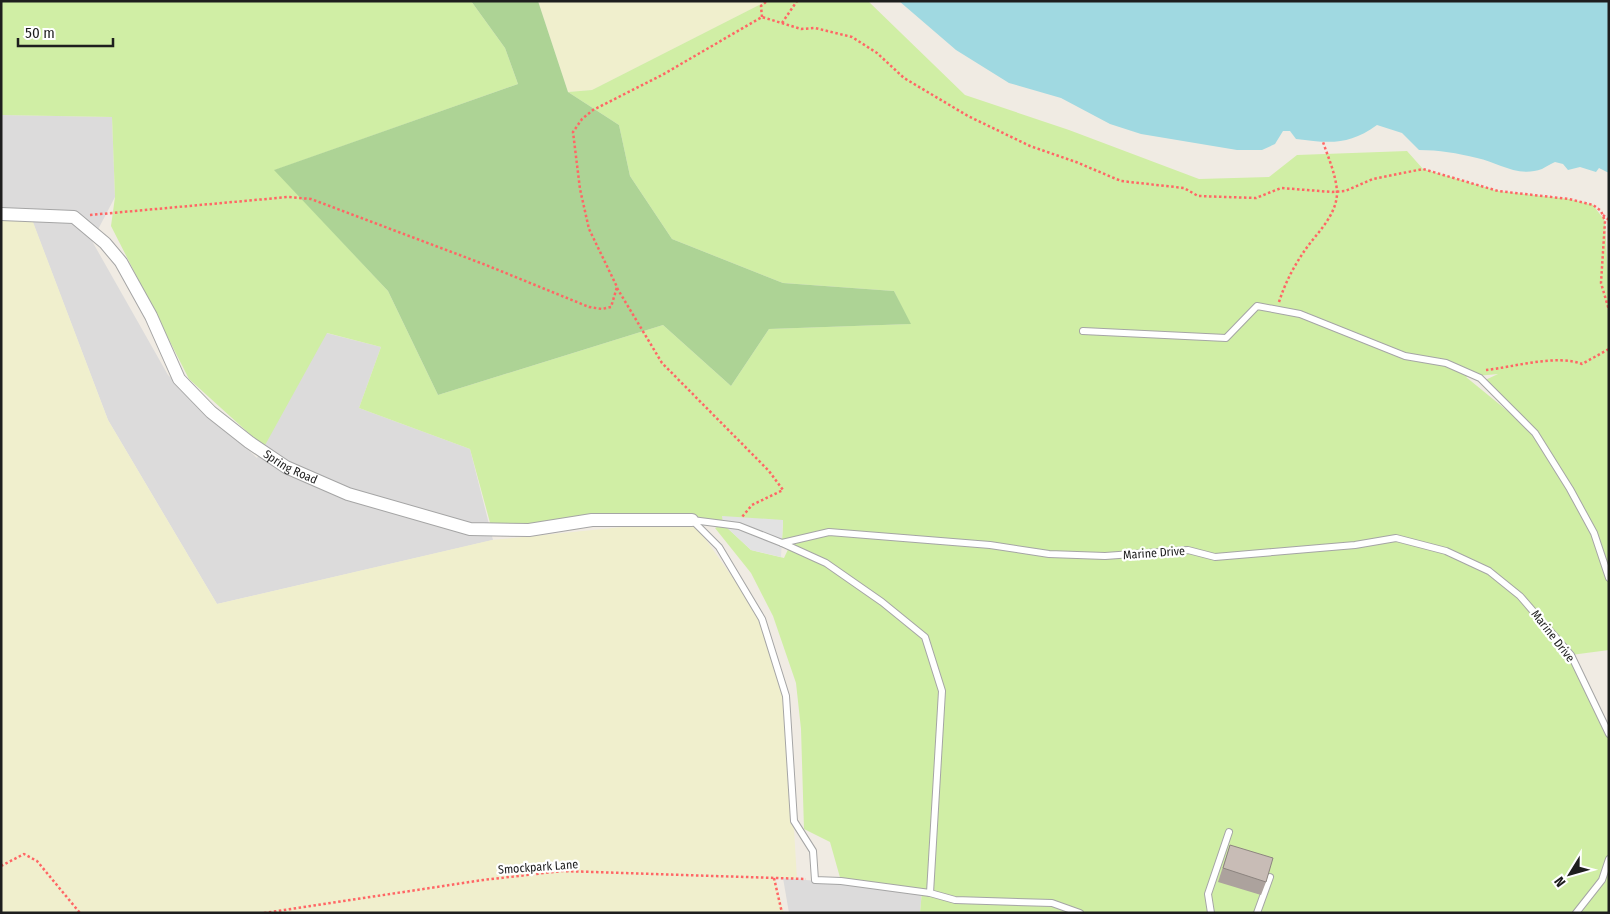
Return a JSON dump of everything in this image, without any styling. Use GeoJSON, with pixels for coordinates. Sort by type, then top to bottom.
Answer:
{"type":"FeatureCollection","features":[{"type":"Feature","properties":{"kind":"street"},"geometry":{"type":"LineString","coordinates":[[1,214],[74,217]]}},
{"type":"Feature","properties":{"kind":"street","name":"Spring Road"},"geometry":{"type":"LineString","coordinates":[[74,217],[106,243],[121,262],[151,316],[179,379],[211,412],[249,442],[286,467],[348,494],[470,530],[529,530],[592,520],[692,520]]}},
{"type":"Feature","properties":{"kind":"lane"},"geometry":{"type":"LineString","coordinates":[[1084,331],[1226,338],[1257,306],[1300,314],[1405,356],[1446,364],[1480,378],[1535,433],[1570,489],[1594,533],[1609,578]]}},
{"type":"Feature","properties":{"kind":"lane"},"geometry":{"type":"LineString","coordinates":[[692,520],[739,526],[826,563],[882,602],[925,637],[942,691],[930,893]]}},
{"type":"Feature","properties":{"kind":"lane"},"geometry":{"type":"LineString","coordinates":[[692,520],[719,547],[762,619],[786,696],[794,821],[813,851],[815,880],[841,881],[930,893],[955,900],[1052,904],[1080,913]]}},
{"type":"Feature","properties":{"kind":"lane","name":"Marine Drive"},"geometry":{"type":"LineString","coordinates":[[782,543],[829,532],[990,545],[1049,554],[1105,556],[1188,550],[1215,557],[1355,545],[1396,538],[1446,551],[1489,571],[1520,596],[1570,655],[1609,734]]}},
{"type":"Feature","properties":{"kind":"lane"},"geometry":{"type":"LineString","coordinates":[[1211,913],[1208,894],[1229,832]]}},
{"type":"Feature","properties":{"kind":"lane"},"geometry":{"type":"LineString","coordinates":[[1576,913],[1602,880],[1609,859]]}},
{"type":"Feature","properties":{"kind":"lane"},"geometry":{"type":"LineString","coordinates":[[1257,913],[1270,877]]}},
{"type":"Feature","properties":{"kind":"path"},"geometry":{"type":"LineString","coordinates":[[762,17],[761,6],[767,1]]}},
{"type":"Feature","properties":{"kind":"path"},"geometry":{"type":"LineString","coordinates":[[782,23],[797,1]]}},
{"type":"Feature","properties":{"kind":"path"},"geometry":{"type":"LineString","coordinates":[[742,518],[752,504],[783,490],[769,471],[662,363],[617,288],[589,229],[580,189],[573,132],[582,119],[593,110],[662,75],[762,17],[801,28],[815,28],[852,36],[877,53],[904,78],[968,116],[1030,146],[1076,162],[1121,181],[1184,188],[1198,196],[1256,198],[1281,188],[1337,192],[1379,177],[1423,169],[1498,191],[1582,201],[1594,205],[1609,220]]}},
{"type":"Feature","properties":{"kind":"path"},"geometry":{"type":"LineString","coordinates":[[1276,309],[1285,283],[1305,249],[1323,228],[1336,204],[1337,192],[1322,142]]}},
{"type":"Feature","properties":{"kind":"path"},"geometry":{"type":"LineString","coordinates":[[74,217],[288,197],[311,200],[479,262],[589,307],[602,309],[611,307],[617,288]]}},
{"type":"Feature","properties":{"kind":"path"},"geometry":{"type":"LineString","coordinates":[[1602,214],[1605,221],[1605,250],[1601,283],[1609,310]]}},
{"type":"Feature","properties":{"kind":"path"},"geometry":{"type":"LineString","coordinates":[[1480,378],[1484,371],[1554,360],[1572,360],[1582,364],[1609,349]]}},
{"type":"Feature","properties":{"kind":"path"},"geometry":{"type":"LineString","coordinates":[[1,866],[24,854],[37,861],[80,913]]}},
{"type":"Feature","properties":{"kind":"path","name":"Smockpark Lane"},"geometry":{"type":"LineString","coordinates":[[264,913],[483,880],[562,871],[815,880]]}},
{"type":"Feature","properties":{"kind":"path"},"geometry":{"type":"LineString","coordinates":[[774,878],[782,913]]}},
{"type":"Feature","properties":{"kind":"shaded area"},"geometry":{"type":"Polygon","coordinates":[[[1,115],[112,117],[115,197],[92,241],[168,375],[257,458],[326,333],[381,347],[359,408],[470,449],[493,540],[217,604],[108,420],[30,215],[1,213],[1,115]]]}},
{"type":"Feature","properties":{"kind":"shaded area"},"geometry":{"type":"Polygon","coordinates":[[[722,516],[783,520],[781,557],[751,550],[723,524],[722,516]]]}},
{"type":"Feature","properties":{"kind":"shaded area"},"geometry":{"type":"Polygon","coordinates":[[[783,878],[922,890],[920,913],[789,913],[783,878]]]}},
{"type":"Feature","properties":{"kind":"green space"},"geometry":{"type":"Polygon","coordinates":[[[1,1],[471,1],[505,48],[518,84],[275,170],[388,291],[438,395],[663,325],[731,386],[769,329],[910,324],[894,291],[783,283],[672,239],[630,176],[619,125],[568,92],[592,90],[767,1],[868,1],[965,95],[1069,130],[1199,179],[1269,177],[1297,155],[1407,151],[1423,169],[1498,191],[1569,199],[1593,205],[1605,221],[1609,295],[1609,650],[1571,655],[1609,733],[1609,913],[920,913],[922,891],[841,881],[830,842],[804,829],[801,729],[796,683],[773,616],[751,573],[715,528],[723,524],[751,550],[784,558],[792,541],[782,543],[783,520],[692,520],[492,530],[470,449],[359,408],[381,347],[327,333],[264,447],[189,379],[111,226],[115,197],[112,117],[1,115],[1,1]],[[1498,374],[1466,377],[1531,430],[1483,381],[1498,374]]]}},
{"type":"Feature","properties":{"kind":"green space"},"geometry":{"type":"Polygon","coordinates":[[[471,1],[538,1],[568,92],[619,125],[630,176],[672,239],[783,283],[894,291],[911,324],[769,329],[731,386],[663,325],[438,395],[388,291],[274,170],[518,84],[505,48],[471,1]]]}},
{"type":"Feature","properties":{"kind":"green space"},"geometry":{"type":"Polygon","coordinates":[[[538,1],[767,1],[592,90],[568,92],[538,1]]]}},
{"type":"Feature","properties":{"kind":"green space"},"geometry":{"type":"Polygon","coordinates":[[[1,214],[30,214],[108,420],[217,604],[492,540],[692,520],[762,619],[786,696],[797,879],[775,878],[784,913],[1,913],[1,214]]]}},
{"type":"Feature","properties":{"kind":"water"},"geometry":{"type":"Polygon","coordinates":[[[899,1],[1609,1],[1609,173],[1599,168],[1596,172],[1580,167],[1568,170],[1563,164],[1555,162],[1542,169],[1524,172],[1516,171],[1485,160],[1462,155],[1441,151],[1419,150],[1402,133],[1377,125],[1357,137],[1328,142],[1296,139],[1290,131],[1283,131],[1275,144],[1262,150],[1237,150],[1141,134],[1110,124],[1061,98],[1009,83],[956,50],[899,1]]]}},
{"type":"Feature","properties":{"kind":"building"},"geometry":{"type":"Polygon","coordinates":[[[1230,845],[1273,858],[1266,882],[1223,868],[1230,845]]]}}]}
